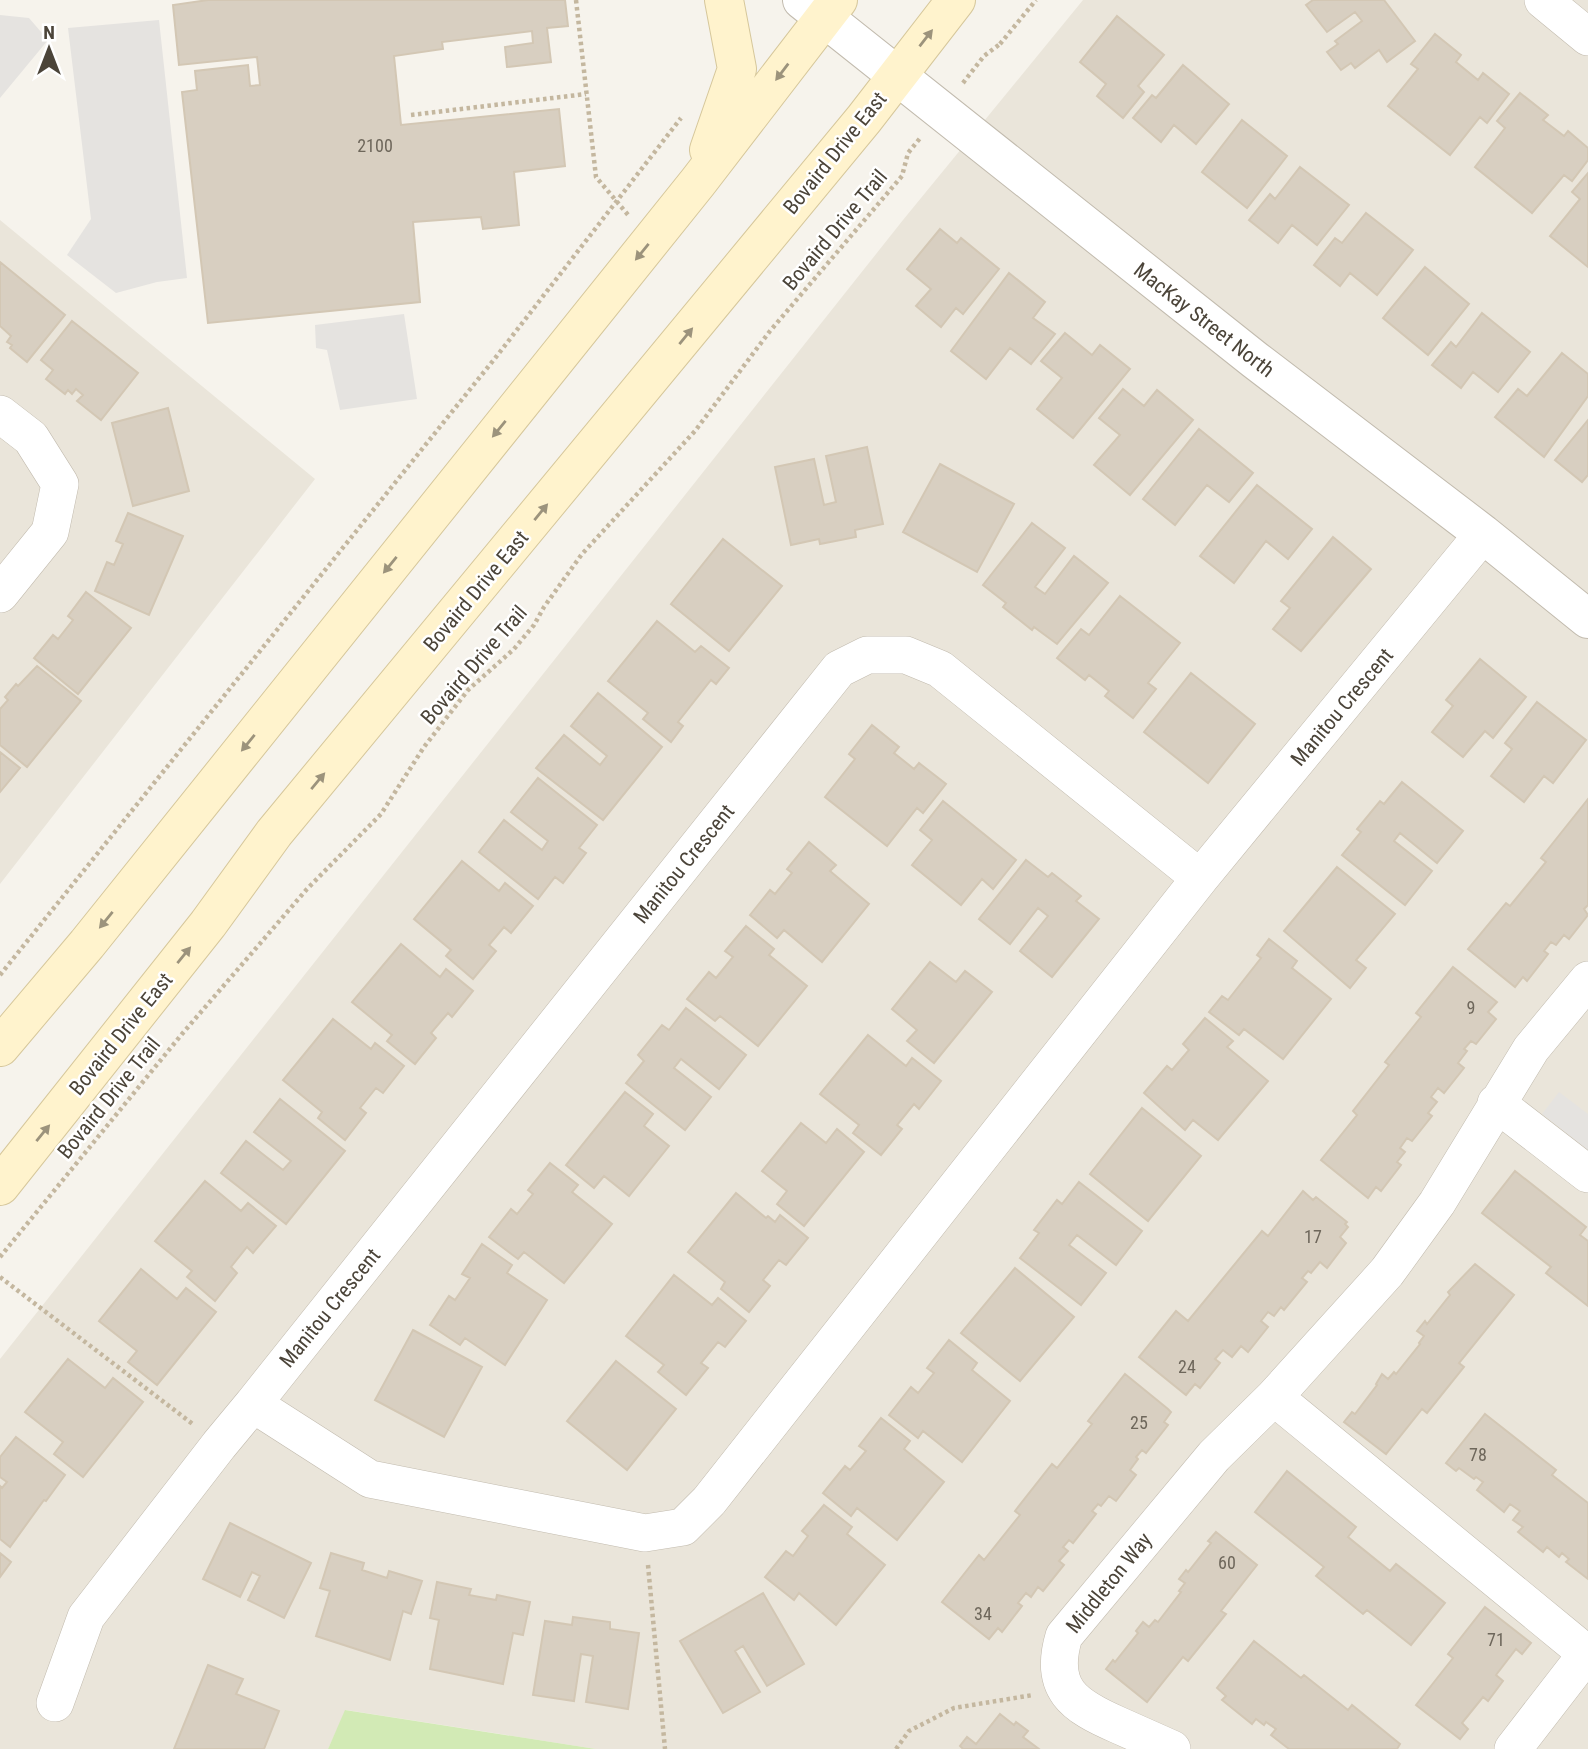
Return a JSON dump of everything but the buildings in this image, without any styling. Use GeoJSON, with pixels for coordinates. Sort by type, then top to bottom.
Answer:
{"type":"FeatureCollection","features":[{"type":"Feature","properties":{"kind":"main road"},"geometry":{"type":"LineString","coordinates":[[698,181],[737,68],[724,0]]}},
{"type":"Feature","properties":{"kind":"main road","name":"Bovaird Drive East"},"geometry":{"type":"LineString","coordinates":[[0,1186],[208,925],[274,833],[846,141],[957,0]]}},
{"type":"Feature","properties":{"kind":"main road"},"geometry":{"type":"LineString","coordinates":[[0,1047],[87,944],[698,181],[821,6]]}},
{"type":"Feature","properties":{"kind":"street"},"geometry":{"type":"LineString","coordinates":[[1542,0],[1588,37]]}},
{"type":"Feature","properties":{"kind":"street","name":"MacKay Street North"},"geometry":{"type":"LineString","coordinates":[[821,6],[896,76],[1588,619]]}},
{"type":"Feature","properties":{"kind":"street"},"geometry":{"type":"LineString","coordinates":[[0,414],[31,438],[60,484],[50,532],[0,594]]}},
{"type":"Feature","properties":{"kind":"street","name":"Manitou Crescent"},"geometry":{"type":"LineString","coordinates":[[253,1404],[370,1479],[645,1533],[683,1527],[709,1501],[1200,878],[1483,534]]}},
{"type":"Feature","properties":{"kind":"street","name":"Manitou Crescent"},"geometry":{"type":"LineString","coordinates":[[55,1703],[86,1617],[219,1445],[839,669],[867,655],[906,655],[940,669],[1200,878]]}},
{"type":"Feature","properties":{"kind":"street","name":"Middleton Way"},"geometry":{"type":"LineString","coordinates":[[1061,1678],[1059,1654],[1064,1636],[1214,1456],[1274,1398],[1387,1272],[1437,1202],[1531,1049],[1588,980]]}},
{"type":"Feature","properties":{"kind":"street"},"geometry":{"type":"LineString","coordinates":[[1496,1103],[1588,1174]]}},
{"type":"Feature","properties":{"kind":"street"},"geometry":{"type":"LineString","coordinates":[[1274,1398],[1587,1653],[1513,1749]]}},
{"type":"Feature","properties":{"kind":"street"},"geometry":{"type":"LineString","coordinates":[[1061,1678],[1068,1694],[1086,1711],[1172,1749]]}},
{"type":"Feature","properties":{"kind":"path"},"geometry":{"type":"LineString","coordinates":[[576,0],[596,177],[615,202],[652,239]]}},
{"type":"Feature","properties":{"kind":"path"},"geometry":{"type":"LineString","coordinates":[[984,56],[1036,0]]}},
{"type":"Feature","properties":{"kind":"path"},"geometry":{"type":"LineString","coordinates":[[411,115],[586,94]]}},
{"type":"Feature","properties":{"kind":"path"},"geometry":{"type":"LineString","coordinates":[[0,975],[488,368],[687,109]]}},
{"type":"Feature","properties":{"kind":"path","name":"Bovaird Drive Trail"},"geometry":{"type":"LineString","coordinates":[[0,1257],[182,1034],[307,889],[381,814],[424,747],[468,690],[534,625],[582,554],[695,431],[770,331],[902,176],[908,153]]}},
{"type":"Feature","properties":{"kind":"path"},"geometry":{"type":"LineString","coordinates":[[0,1277],[219,1445]]}},
{"type":"Feature","properties":{"kind":"path"},"geometry":{"type":"LineString","coordinates":[[645,1533],[666,1749]]}},
{"type":"Feature","properties":{"kind":"path"},"geometry":{"type":"LineString","coordinates":[[895,1749],[909,1731],[954,1708],[1035,1695],[1061,1678]]}},
{"type":"Feature","properties":{"kind":"shaded area"},"geometry":{"type":"Polygon","coordinates":[[[1083,0],[1588,0],[1588,1749],[596,1749],[346,1710],[328,1749],[0,1749],[0,1359],[903,220],[1083,0]]]}},
{"type":"Feature","properties":{"kind":"shaded area"},"geometry":{"type":"Polygon","coordinates":[[[0,15],[29,18],[48,40],[0,98],[0,15]]]}},
{"type":"Feature","properties":{"kind":"shaded area"},"geometry":{"type":"Polygon","coordinates":[[[159,20],[187,278],[157,282],[116,293],[67,255],[91,219],[68,28],[159,20]]]}},
{"type":"Feature","properties":{"kind":"shaded area"},"geometry":{"type":"Polygon","coordinates":[[[0,220],[315,479],[0,884],[0,220]]]}},
{"type":"Feature","properties":{"kind":"shaded area"},"geometry":{"type":"Polygon","coordinates":[[[404,314],[417,399],[340,410],[327,350],[316,348],[315,325],[404,314]]]}},
{"type":"Feature","properties":{"kind":"shaded area"},"geometry":{"type":"Polygon","coordinates":[[[1559,1092],[1588,1114],[1588,1150],[1542,1114],[1559,1092]]]}},
{"type":"Feature","properties":{"kind":"green space"},"geometry":{"type":"Polygon","coordinates":[[[345,1710],[596,1749],[328,1749],[345,1710]]]}}]}
